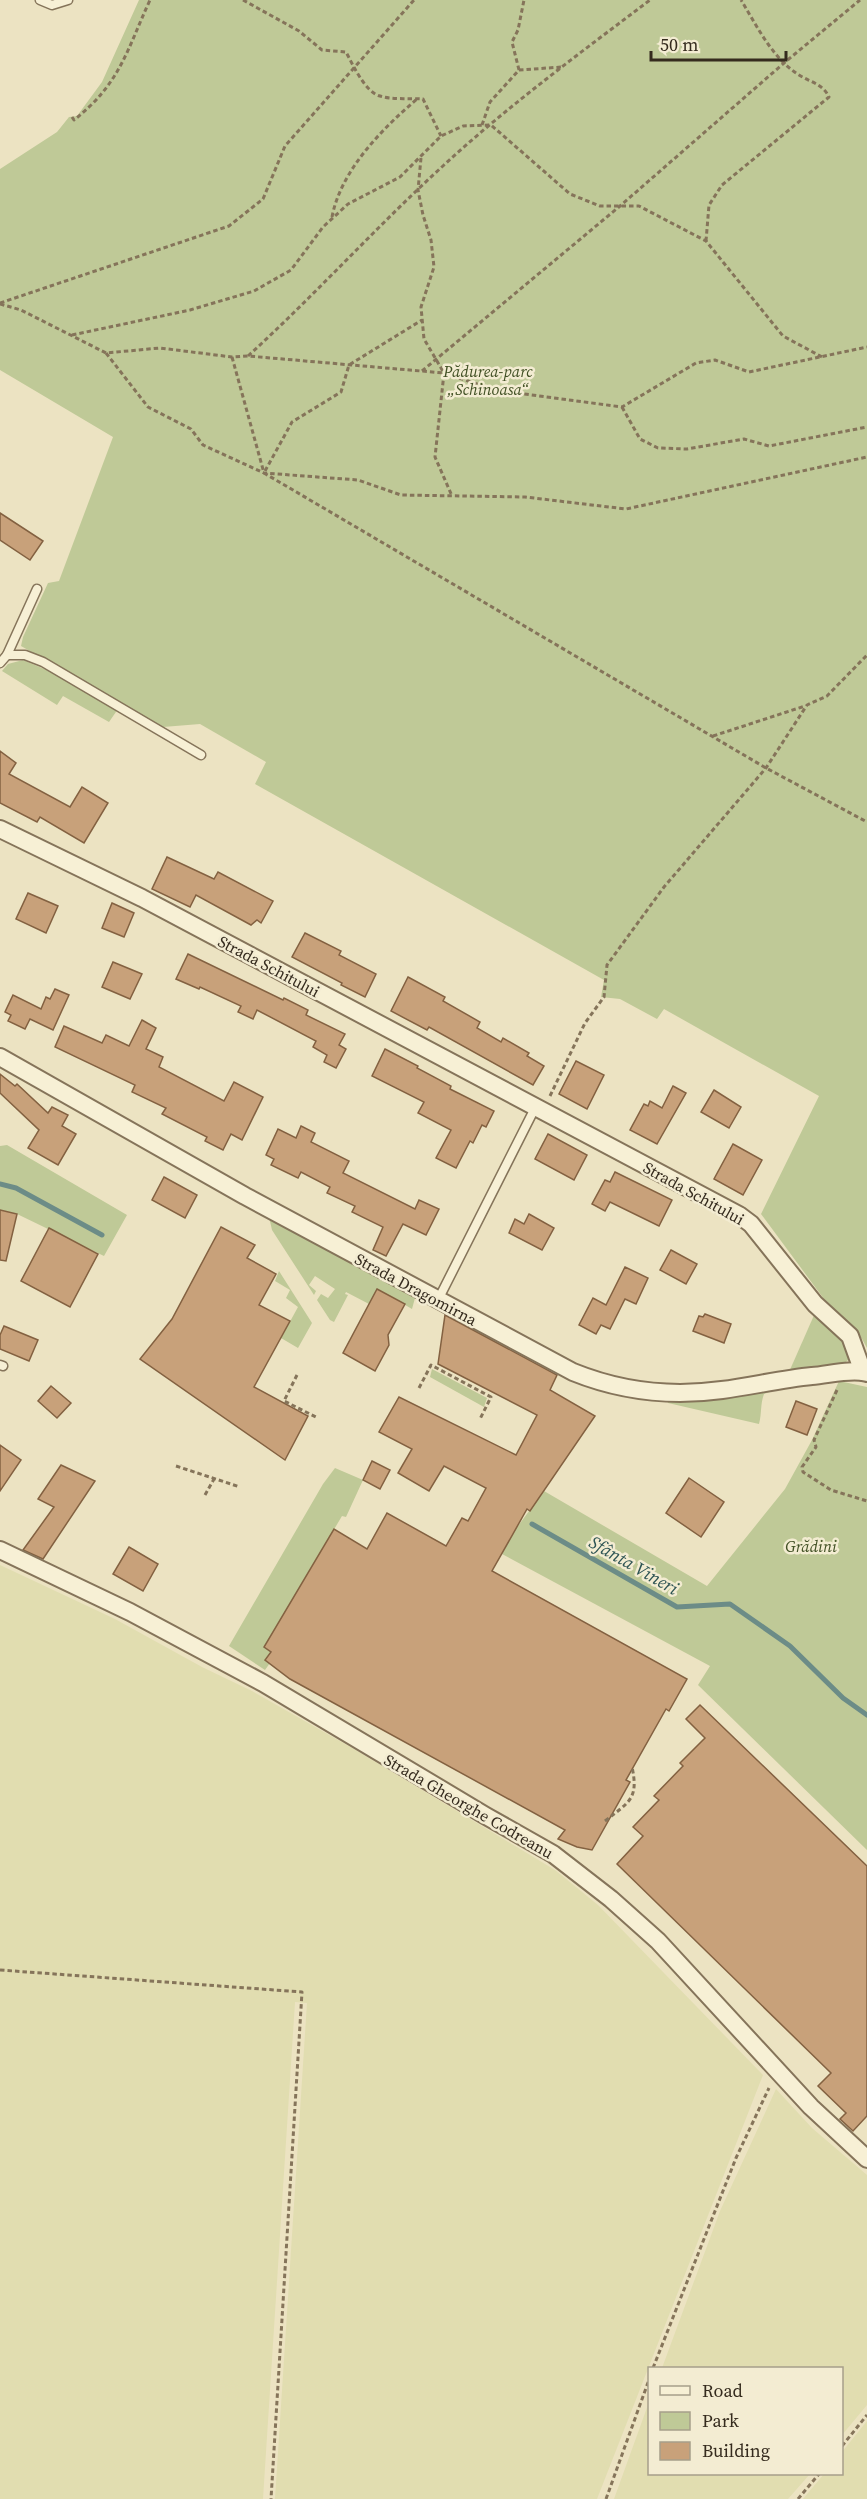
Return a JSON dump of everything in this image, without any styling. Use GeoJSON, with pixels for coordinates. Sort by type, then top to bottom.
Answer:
{"type":"FeatureCollection","features":[{"type":"Feature","properties":{"kind":"street","name":"Strada Schitului"},"geometry":{"type":"LineString","coordinates":[[0,829],[142,898],[739,1215],[751,1224],[815,1304],[850,1336],[865,1372]]}},
{"type":"Feature","properties":{"kind":"street","name":"Strada Dragomirna"},"geometry":{"type":"LineString","coordinates":[[0,1057],[245,1197],[437,1301],[596,1382],[646,1391],[687,1392],[720,1390],[793,1378],[865,1372]]}},
{"type":"Feature","properties":{"kind":"street","name":"Strada Gheorghe Codreanu"},"geometry":{"type":"LineString","coordinates":[[0,1550],[130,1612],[263,1683],[553,1854],[611,1899],[658,1941],[811,2107],[867,2159]]}},
{"type":"Feature","properties":{"kind":"lane"},"geometry":{"type":"LineString","coordinates":[[40,0],[52,5],[68,0]]}},
{"type":"Feature","properties":{"kind":"lane"},"geometry":{"type":"LineString","coordinates":[[0,663],[7,655],[37,589]]}},
{"type":"Feature","properties":{"kind":"lane"},"geometry":{"type":"LineString","coordinates":[[7,655],[25,655],[43,662],[201,755]]}},
{"type":"Feature","properties":{"kind":"lane"},"geometry":{"type":"LineString","coordinates":[[437,1301],[539,1110]]}},
{"type":"Feature","properties":{"kind":"path"},"geometry":{"type":"LineString","coordinates":[[72,117],[74,120],[81,114],[100,97],[112,82],[136,37],[150,0]]}},
{"type":"Feature","properties":{"kind":"path"},"geometry":{"type":"LineString","coordinates":[[243,0],[250,1],[299,31],[322,50],[346,52],[362,82],[379,96],[423,99],[441,136]]}},
{"type":"Feature","properties":{"kind":"path"},"geometry":{"type":"LineString","coordinates":[[0,303],[229,226],[263,199],[285,146],[414,0]]}},
{"type":"Feature","properties":{"kind":"path"},"geometry":{"type":"LineString","coordinates":[[519,70],[512,42],[518,30],[524,0]]}},
{"type":"Feature","properties":{"kind":"path"},"geometry":{"type":"LineString","coordinates":[[248,356],[418,190],[491,125],[650,0]]}},
{"type":"Feature","properties":{"kind":"path"},"geometry":{"type":"LineString","coordinates":[[706,241],[709,205],[722,185],[829,97],[825,88],[798,75],[777,57],[741,0]]}},
{"type":"Feature","properties":{"kind":"path"},"geometry":{"type":"LineString","coordinates":[[422,371],[620,206],[860,0]]}},
{"type":"Feature","properties":{"kind":"path"},"geometry":{"type":"LineString","coordinates":[[482,125],[490,102],[519,70],[564,67]]}},
{"type":"Feature","properties":{"kind":"path"},"geometry":{"type":"LineString","coordinates":[[332,219],[336,198],[369,146],[386,125],[417,99]]}},
{"type":"Feature","properties":{"kind":"path"},"geometry":{"type":"LineString","coordinates":[[72,335],[190,310],[254,291],[291,270],[332,219],[348,204],[400,177],[441,136],[463,126],[491,125],[570,194],[600,206],[639,206],[706,241],[783,336],[824,358]]}},
{"type":"Feature","properties":{"kind":"path"},"geometry":{"type":"LineString","coordinates":[[421,156],[418,190],[431,240],[434,267],[421,307],[422,319],[424,339],[444,373],[435,457],[452,496]]}},
{"type":"Feature","properties":{"kind":"path"},"geometry":{"type":"LineString","coordinates":[[0,303],[21,310],[106,353],[148,407],[191,429],[203,445],[264,473],[766,768],[867,822]]}},
{"type":"Feature","properties":{"kind":"path"},"geometry":{"type":"LineString","coordinates":[[264,473],[292,422],[341,392],[349,365],[422,319]]}},
{"type":"Feature","properties":{"kind":"path"},"geometry":{"type":"LineString","coordinates":[[106,353],[160,348],[232,357],[248,356],[444,373],[495,390],[622,407],[696,363],[716,360],[749,372],[824,358],[867,347]]}},
{"type":"Feature","properties":{"kind":"path"},"geometry":{"type":"LineString","coordinates":[[232,357],[264,473]]}},
{"type":"Feature","properties":{"kind":"path"},"geometry":{"type":"LineString","coordinates":[[622,407],[640,440],[658,448],[687,449],[744,439],[769,446],[867,426]]}},
{"type":"Feature","properties":{"kind":"path"},"geometry":{"type":"LineString","coordinates":[[264,473],[358,480],[401,495],[525,497],[626,509],[867,457]]}},
{"type":"Feature","properties":{"kind":"path"},"geometry":{"type":"LineString","coordinates":[[712,736],[807,705],[827,696],[867,655]]}},
{"type":"Feature","properties":{"kind":"path"},"geometry":{"type":"LineString","coordinates":[[539,1110],[585,1023],[604,997],[607,965],[664,887],[766,768],[807,705]]}},
{"type":"Feature","properties":{"kind":"path"},"geometry":{"type":"LineString","coordinates":[[419,1388],[431,1365],[491,1397],[480,1419]]}},
{"type":"Feature","properties":{"kind":"path"},"geometry":{"type":"LineString","coordinates":[[845,1373],[814,1440],[816,1447],[802,1467],[803,1472],[831,1490],[867,1501]]}},
{"type":"Feature","properties":{"kind":"path"},"geometry":{"type":"LineString","coordinates":[[297,1376],[284,1401],[316,1418]]}},
{"type":"Feature","properties":{"kind":"path"},"geometry":{"type":"LineString","coordinates":[[176,1466],[240,1487]]}},
{"type":"Feature","properties":{"kind":"path"},"geometry":{"type":"LineString","coordinates":[[205,1495],[214,1479]]}},
{"type":"Feature","properties":{"kind":"path"},"geometry":{"type":"LineString","coordinates":[[605,1821],[631,1798],[636,1786],[632,1767]]}},
{"type":"Feature","properties":{"kind":"path"},"geometry":{"type":"LineString","coordinates":[[0,1970],[302,1992],[271,2499]]}},
{"type":"Feature","properties":{"kind":"path"},"geometry":{"type":"LineString","coordinates":[[652,2367],[736,2158],[778,2069]]}},
{"type":"Feature","properties":{"kind":"path"},"geometry":{"type":"LineString","coordinates":[[606,2499],[648,2383]]}},
{"type":"Feature","properties":{"kind":"path"},"geometry":{"type":"LineString","coordinates":[[843,2445],[867,2415]]}},
{"type":"Feature","properties":{"kind":"path"},"geometry":{"type":"LineString","coordinates":[[798,2499],[818,2475]]}},
{"type":"Feature","properties":{"kind":"shaded area"},"geometry":{"type":"Polygon","coordinates":[[[0,1565],[115,1619],[202,1667],[252,1691],[354,1749],[555,1870],[598,1905],[763,2075],[597,2499],[275,2499],[307,2003],[295,2002],[263,2499],[0,2499],[0,1565]]]}},
{"type":"Feature","properties":{"kind":"shaded area"},"geometry":{"type":"Polygon","coordinates":[[[776,2089],[812,2128],[867,2175],[867,2405],[843,2434],[843,2367],[662,2367],[720,2211],[776,2089]]]}},
{"type":"Feature","properties":{"kind":"shaded area"},"geometry":{"type":"Polygon","coordinates":[[[648,2405],[648,2475],[809,2475],[788,2499],[614,2499],[648,2405]]]}},
{"type":"Feature","properties":{"kind":"shaded area"},"geometry":{"type":"Polygon","coordinates":[[[867,2421],[867,2499],[803,2499],[823,2475],[843,2475],[843,2451],[867,2421]]]}},
{"type":"Feature","properties":{"kind":"green space","name":"Pădurea-parc „Schinoasa“"},"geometry":{"type":"Polygon","coordinates":[[[139,0],[867,0],[867,1348],[862,1339],[824,1299],[761,1214],[819,1096],[664,1009],[657,1019],[620,999],[601,997],[604,980],[255,784],[266,762],[200,724],[163,727],[21,646],[48,583],[59,581],[113,437],[0,370],[0,169],[57,132],[69,117],[77,116],[102,82],[139,0]]]}},
{"type":"Feature","properties":{"kind":"green space"},"geometry":{"type":"Polygon","coordinates":[[[23,660],[49,671],[118,709],[109,722],[63,696],[57,705],[2,671],[8,664],[23,660]]]}},
{"type":"Feature","properties":{"kind":"green space"},"geometry":{"type":"Polygon","coordinates":[[[7,1145],[127,1215],[104,1256],[17,1214],[0,1210],[0,1146],[7,1145]]]}},
{"type":"Feature","properties":{"kind":"green space"},"geometry":{"type":"Polygon","coordinates":[[[269,1217],[415,1298],[412,1309],[378,1289],[369,1304],[346,1292],[345,1294],[348,1295],[334,1322],[330,1320],[317,1300],[321,1294],[328,1298],[335,1289],[315,1276],[309,1285],[316,1291],[314,1295],[272,1230],[269,1217]]]}},
{"type":"Feature","properties":{"kind":"green space"},"geometry":{"type":"Polygon","coordinates":[[[279,1271],[312,1323],[298,1348],[281,1338],[298,1307],[286,1298],[290,1290],[275,1281],[279,1271]]]}},
{"type":"Feature","properties":{"kind":"green space"},"geometry":{"type":"Polygon","coordinates":[[[815,1313],[850,1347],[851,1357],[840,1368],[789,1372],[815,1313]]]}},
{"type":"Feature","properties":{"kind":"green space"},"geometry":{"type":"Polygon","coordinates":[[[432,1369],[487,1398],[484,1407],[430,1377],[432,1369]]]}},
{"type":"Feature","properties":{"kind":"green space","name":"Grădini"},"geometry":{"type":"Polygon","coordinates":[[[839,1381],[867,1387],[867,1850],[698,1685],[710,1666],[502,1554],[515,1530],[544,1491],[707,1586],[785,1489],[812,1440],[839,1381]]]}},
{"type":"Feature","properties":{"kind":"green space"},"geometry":{"type":"Polygon","coordinates":[[[789,1385],[764,1394],[759,1424],[668,1403],[667,1399],[789,1385]]]}},
{"type":"Feature","properties":{"kind":"green space"},"geometry":{"type":"Polygon","coordinates":[[[335,1468],[363,1480],[346,1517],[342,1516],[264,1647],[277,1655],[269,1655],[265,1659],[270,1663],[265,1670],[229,1646],[323,1484],[335,1468]]]}},
{"type":"Feature","properties":{"kind":"building"},"geometry":{"type":"Polygon","coordinates":[[[0,513],[43,541],[30,560],[0,540],[0,513]]]}},
{"type":"Feature","properties":{"kind":"building"},"geometry":{"type":"Polygon","coordinates":[[[0,751],[16,763],[9,774],[70,807],[82,787],[108,803],[84,843],[40,817],[37,822],[0,803],[0,751]]]}},
{"type":"Feature","properties":{"kind":"building"},"geometry":{"type":"Polygon","coordinates":[[[167,857],[214,879],[218,872],[273,901],[261,923],[257,920],[251,925],[196,895],[190,907],[152,889],[167,857]]]}},
{"type":"Feature","properties":{"kind":"building"},"geometry":{"type":"Polygon","coordinates":[[[28,893],[58,906],[46,933],[16,919],[28,893]]]}},
{"type":"Feature","properties":{"kind":"building"},"geometry":{"type":"Polygon","coordinates":[[[112,903],[134,913],[124,937],[102,928],[112,903]]]}},
{"type":"Feature","properties":{"kind":"building"},"geometry":{"type":"Polygon","coordinates":[[[305,933],[341,951],[339,955],[376,974],[365,997],[292,957],[305,933]]]}},
{"type":"Feature","properties":{"kind":"building"},"geometry":{"type":"Polygon","coordinates":[[[188,954],[308,1010],[306,1015],[345,1034],[339,1045],[346,1049],[336,1068],[324,1062],[327,1055],[313,1047],[316,1041],[257,1010],[253,1019],[238,1012],[241,1006],[200,987],[199,989],[176,979],[188,954]]]}},
{"type":"Feature","properties":{"kind":"building"},"geometry":{"type":"Polygon","coordinates":[[[113,962],[142,974],[130,999],[102,987],[113,962]]]}},
{"type":"Feature","properties":{"kind":"building"},"geometry":{"type":"Polygon","coordinates":[[[408,977],[445,997],[443,1001],[480,1022],[477,1028],[501,1042],[503,1038],[529,1053],[527,1056],[544,1066],[533,1085],[429,1027],[427,1030],[391,1011],[408,977]]]}},
{"type":"Feature","properties":{"kind":"building"},"geometry":{"type":"Polygon","coordinates":[[[55,989],[69,995],[53,1030],[30,1019],[25,1029],[8,1021],[11,1015],[5,1012],[13,995],[41,1009],[46,997],[50,999],[55,989]]]}},
{"type":"Feature","properties":{"kind":"building"},"geometry":{"type":"Polygon","coordinates":[[[142,1020],[156,1028],[146,1049],[163,1057],[159,1067],[224,1101],[234,1082],[263,1097],[242,1140],[231,1134],[223,1150],[205,1141],[207,1137],[162,1114],[166,1108],[132,1092],[135,1085],[55,1047],[64,1026],[102,1043],[106,1035],[129,1046],[142,1020]]]}},
{"type":"Feature","properties":{"kind":"building"},"geometry":{"type":"Polygon","coordinates":[[[385,1049],[451,1086],[450,1089],[494,1111],[486,1127],[482,1125],[473,1143],[470,1141],[456,1168],[436,1158],[451,1130],[418,1113],[424,1102],[372,1076],[385,1049]]]}},
{"type":"Feature","properties":{"kind":"building"},"geometry":{"type":"Polygon","coordinates":[[[576,1061],[604,1075],[587,1109],[559,1094],[576,1061]]]}},
{"type":"Feature","properties":{"kind":"building"},"geometry":{"type":"Polygon","coordinates":[[[0,1074],[15,1086],[17,1084],[48,1113],[52,1107],[68,1115],[62,1126],[76,1134],[58,1165],[28,1148],[39,1130],[0,1093],[0,1074]]]}},
{"type":"Feature","properties":{"kind":"building"},"geometry":{"type":"Polygon","coordinates":[[[673,1086],[686,1093],[657,1144],[630,1130],[644,1104],[648,1106],[650,1101],[662,1108],[673,1086]]]}},
{"type":"Feature","properties":{"kind":"building"},"geometry":{"type":"Polygon","coordinates":[[[714,1090],[741,1107],[729,1128],[701,1112],[714,1090]]]}},
{"type":"Feature","properties":{"kind":"building"},"geometry":{"type":"Polygon","coordinates":[[[301,1126],[315,1133],[311,1142],[349,1161],[343,1173],[415,1209],[419,1200],[439,1209],[426,1235],[403,1224],[386,1256],[373,1250],[383,1227],[352,1212],[355,1206],[327,1193],[330,1187],[301,1172],[298,1178],[271,1165],[274,1159],[266,1155],[278,1129],[296,1138],[301,1126]]]}},
{"type":"Feature","properties":{"kind":"building"},"geometry":{"type":"Polygon","coordinates":[[[548,1134],[587,1155],[574,1180],[535,1159],[548,1134]]]}},
{"type":"Feature","properties":{"kind":"building"},"geometry":{"type":"Polygon","coordinates":[[[733,1144],[762,1160],[743,1195],[714,1179],[733,1144]]]}},
{"type":"Feature","properties":{"kind":"building"},"geometry":{"type":"Polygon","coordinates":[[[615,1172],[672,1200],[659,1226],[610,1202],[605,1211],[592,1204],[605,1180],[610,1182],[615,1172]]]}},
{"type":"Feature","properties":{"kind":"building"},"geometry":{"type":"Polygon","coordinates":[[[164,1177],[197,1195],[185,1218],[152,1200],[164,1177]]]}},
{"type":"Feature","properties":{"kind":"building"},"geometry":{"type":"Polygon","coordinates":[[[0,1210],[17,1214],[6,1261],[0,1260],[0,1210]]]}},
{"type":"Feature","properties":{"kind":"building"},"geometry":{"type":"Polygon","coordinates":[[[529,1214],[554,1228],[542,1250],[509,1233],[515,1219],[524,1224],[529,1214]]]}},
{"type":"Feature","properties":{"kind":"building"},"geometry":{"type":"Polygon","coordinates":[[[221,1227],[255,1245],[247,1258],[276,1274],[259,1305],[290,1321],[254,1387],[308,1416],[285,1460],[140,1359],[172,1319],[221,1227]]]}},
{"type":"Feature","properties":{"kind":"building"},"geometry":{"type":"Polygon","coordinates":[[[49,1228],[98,1254],[70,1307],[21,1281],[49,1228]]]}},
{"type":"Feature","properties":{"kind":"building"},"geometry":{"type":"Polygon","coordinates":[[[671,1250],[697,1264],[686,1284],[660,1270],[671,1250]]]}},
{"type":"Feature","properties":{"kind":"building"},"geometry":{"type":"Polygon","coordinates":[[[625,1267],[648,1278],[636,1304],[625,1299],[610,1329],[601,1325],[596,1334],[579,1325],[593,1298],[606,1305],[625,1267]]]}},
{"type":"Feature","properties":{"kind":"building"},"geometry":{"type":"Polygon","coordinates":[[[377,1289],[405,1304],[388,1335],[389,1345],[375,1371],[343,1353],[377,1289]]]}},
{"type":"Feature","properties":{"kind":"building"},"geometry":{"type":"Polygon","coordinates":[[[705,1314],[731,1324],[724,1343],[693,1331],[699,1316],[703,1317],[705,1314]]]}},
{"type":"Feature","properties":{"kind":"building"},"geometry":{"type":"Polygon","coordinates":[[[445,1315],[557,1375],[550,1390],[595,1416],[530,1511],[527,1509],[492,1571],[687,1679],[669,1711],[666,1709],[626,1780],[630,1782],[592,1850],[558,1839],[565,1830],[290,1679],[265,1660],[271,1652],[264,1647],[334,1529],[367,1549],[387,1513],[446,1546],[462,1518],[468,1521],[486,1488],[444,1466],[429,1491],[398,1473],[412,1449],[379,1432],[399,1397],[516,1455],[537,1415],[438,1364],[445,1315]]]}},
{"type":"Feature","properties":{"kind":"building"},"geometry":{"type":"Polygon","coordinates":[[[4,1326],[38,1340],[29,1361],[0,1349],[0,1335],[4,1326]]]}},
{"type":"Feature","properties":{"kind":"building"},"geometry":{"type":"Polygon","coordinates":[[[51,1386],[71,1403],[57,1418],[38,1401],[51,1386]]]}},
{"type":"Feature","properties":{"kind":"building"},"geometry":{"type":"Polygon","coordinates":[[[796,1401],[817,1409],[807,1435],[786,1427],[796,1401]]]}},
{"type":"Feature","properties":{"kind":"building"},"geometry":{"type":"Polygon","coordinates":[[[0,1445],[21,1460],[0,1491],[0,1445]]]}},
{"type":"Feature","properties":{"kind":"building"},"geometry":{"type":"Polygon","coordinates":[[[372,1461],[390,1470],[380,1489],[363,1480],[372,1461]]]}},
{"type":"Feature","properties":{"kind":"building"},"geometry":{"type":"Polygon","coordinates":[[[61,1465],[95,1481],[43,1559],[23,1550],[54,1507],[38,1499],[61,1465]]]}},
{"type":"Feature","properties":{"kind":"building"},"geometry":{"type":"Polygon","coordinates":[[[689,1478],[724,1502],[701,1537],[666,1513],[689,1478]]]}},
{"type":"Feature","properties":{"kind":"building"},"geometry":{"type":"Polygon","coordinates":[[[129,1547],[158,1564],[143,1591],[113,1574],[129,1547]]]}},
{"type":"Feature","properties":{"kind":"building"},"geometry":{"type":"Polygon","coordinates":[[[700,1705],[867,1866],[867,2116],[853,2131],[840,2119],[846,2113],[818,2086],[831,2073],[617,1864],[643,1836],[633,1827],[659,1800],[654,1796],[683,1766],[680,1763],[705,1738],[686,1719],[700,1705]]]}},
{"type":"Feature","properties":{"kind":"waterway","name":"Sfânta Vineri"},"geometry":{"type":"LineString","coordinates":[[0,1184],[16,1188],[102,1235]]}},
{"type":"Feature","properties":{"kind":"waterway","name":"Sfânta Vineri"},"geometry":{"type":"LineString","coordinates":[[532,1524],[677,1607],[730,1604],[790,1646],[843,1698],[867,1715]]}}]}
